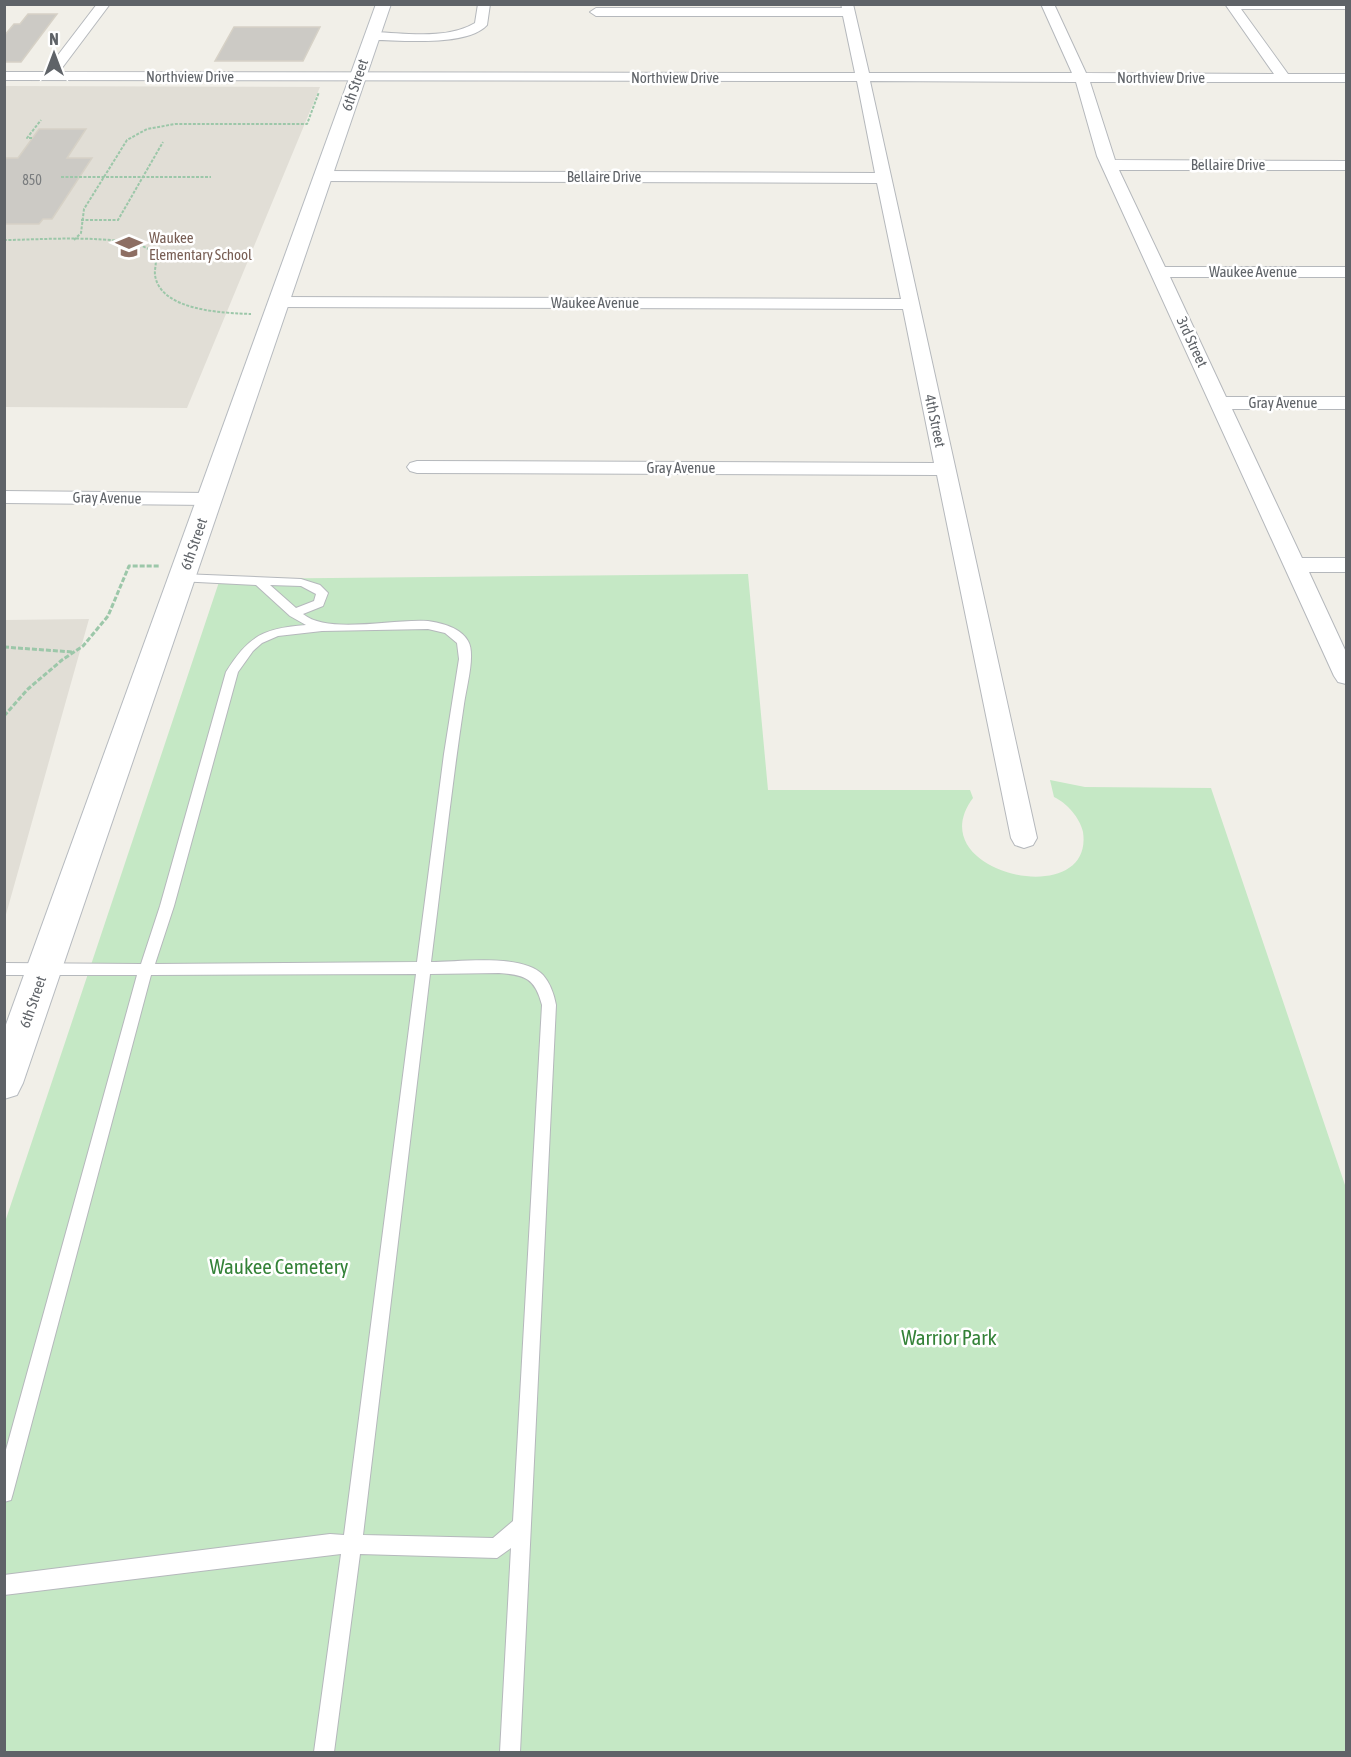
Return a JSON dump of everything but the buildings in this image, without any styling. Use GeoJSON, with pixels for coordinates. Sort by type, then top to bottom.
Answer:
{"type":"FeatureCollection","features":[{"type":"Feature","properties":{"kind":"main road","name":"6th Street"},"geometry":{"type":"LineString","coordinates":[[4,1083],[44,970],[173,572],[210,499],[384,4]]}},
{"type":"Feature","properties":{"kind":"street"},"geometry":{"type":"LineString","coordinates":[[49,76],[104,4]]}},
{"type":"Feature","properties":{"kind":"street"},"geometry":{"type":"LineString","coordinates":[[373,36],[445,35],[470,32],[481,25],[484,4]]}},
{"type":"Feature","properties":{"kind":"street","name":"3rd Street"},"geometry":{"type":"LineString","coordinates":[[1047,4],[1082,78],[1110,165],[1347,676]]}},
{"type":"Feature","properties":{"kind":"street"},"geometry":{"type":"LineString","coordinates":[[1231,5],[1347,5]]}},
{"type":"Feature","properties":{"kind":"street"},"geometry":{"type":"LineString","coordinates":[[1231,5],[1284,78]]}},
{"type":"Feature","properties":{"kind":"street"},"geometry":{"type":"LineString","coordinates":[[596,12],[848,8]]}},
{"type":"Feature","properties":{"kind":"street","name":"4th Street"},"geometry":{"type":"LineString","coordinates":[[848,8],[1024,838]]}},
{"type":"Feature","properties":{"kind":"street","name":"Northview Drive"},"geometry":{"type":"LineString","coordinates":[[4,76],[1347,78]]}},
{"type":"Feature","properties":{"kind":"street","name":"Bellaire Drive"},"geometry":{"type":"LineString","coordinates":[[1110,165],[1347,165]]}},
{"type":"Feature","properties":{"kind":"street","name":"Bellaire Drive"},"geometry":{"type":"LineString","coordinates":[[323,176],[884,178]]}},
{"type":"Feature","properties":{"kind":"street","name":"Waukee Avenue"},"geometry":{"type":"LineString","coordinates":[[1159,272],[1347,272]]}},
{"type":"Feature","properties":{"kind":"street","name":"Waukee Avenue"},"geometry":{"type":"LineString","coordinates":[[279,302],[910,304]]}},
{"type":"Feature","properties":{"kind":"street","name":"Gray Avenue"},"geometry":{"type":"LineString","coordinates":[[1220,403],[1347,403]]}},
{"type":"Feature","properties":{"kind":"street","name":"Gray Avenue"},"geometry":{"type":"LineString","coordinates":[[417,467],[945,469]]}},
{"type":"Feature","properties":{"kind":"street","name":"Gray Avenue"},"geometry":{"type":"LineString","coordinates":[[4,498],[210,499]]}},
{"type":"Feature","properties":{"kind":"street"},"geometry":{"type":"LineString","coordinates":[[1295,565],[1347,565]]}},
{"type":"Feature","properties":{"kind":"lane"},"geometry":{"type":"LineString","coordinates":[[173,572],[259,582],[295,582],[314,585],[322,593],[318,603],[294,613]]}},
{"type":"Feature","properties":{"kind":"lane"},"geometry":{"type":"LineString","coordinates":[[259,582],[303,620],[326,628]]}},
{"type":"Feature","properties":{"kind":"lane"},"geometry":{"type":"LineString","coordinates":[[4,1493],[146,969],[167,906],[232,672],[242,653],[259,639],[281,630],[428,625],[449,630],[462,642],[465,658],[423,968],[324,1752]]}},
{"type":"Feature","properties":{"kind":"lane"},"geometry":{"type":"LineString","coordinates":[[4,969],[516,968],[535,974],[546,990],[549,1005],[510,1752]]}},
{"type":"Feature","properties":{"kind":"lane"},"geometry":{"type":"LineString","coordinates":[[4,1585],[330,1544],[497,1548],[522,1525]]}},
{"type":"Feature","properties":{"kind":"path"},"geometry":{"type":"LineString","coordinates":[[74,240],[81,233],[84,209],[127,140],[147,129],[175,124],[307,124],[322,85]]}},
{"type":"Feature","properties":{"kind":"path"},"geometry":{"type":"LineString","coordinates":[[32,138],[27,138],[40,120]]}},
{"type":"Feature","properties":{"kind":"path"},"geometry":{"type":"LineString","coordinates":[[81,220],[118,220],[163,142]]}},
{"type":"Feature","properties":{"kind":"path"},"geometry":{"type":"LineString","coordinates":[[61,177],[211,177]]}},
{"type":"Feature","properties":{"kind":"path"},"geometry":{"type":"LineString","coordinates":[[4,240],[74,240],[136,245],[152,251],[157,259],[153,270],[155,282],[165,294],[180,302],[220,314],[252,314]]}},
{"type":"Feature","properties":{"kind":"path"},"geometry":{"type":"LineString","coordinates":[[4,716],[28,688],[83,646],[108,616],[129,566],[173,572]]}},
{"type":"Feature","properties":{"kind":"path"},"geometry":{"type":"LineString","coordinates":[[4,647],[73,652]]}},
{"type":"Feature","properties":{"kind":"shaded area","name":"Waukee Elementary School"},"geometry":{"type":"Polygon","coordinates":[[[5,86],[320,87],[187,408],[5,407],[5,86]]]}},
{"type":"Feature","properties":{"kind":"shaded area"},"geometry":{"type":"Polygon","coordinates":[[[89,619],[5,918],[5,620],[89,619]]]}},
{"type":"Feature","properties":{"kind":"green space"},"geometry":{"type":"Polygon","coordinates":[[[748,574],[768,790],[970,790],[973,798],[962,824],[968,846],[986,863],[1011,874],[1039,877],[1063,871],[1079,857],[1083,832],[1072,812],[1054,797],[1050,780],[1085,787],[1211,788],[1346,1188],[1346,1752],[5,1752],[5,1222],[220,579],[748,574]]]}},
{"type":"Feature","properties":{"kind":"place","name":"Waukee Elementary School"},"geometry":{"type":"Point","coordinates":[129,247]}},
{"type":"Feature","properties":{"kind":"park label","name":"Waukee Cemetery"},"geometry":{"type":"Point","coordinates":[279,1267]}},
{"type":"Feature","properties":{"kind":"park label","name":"Warrior Park"},"geometry":{"type":"Point","coordinates":[949,1338]}}]}
